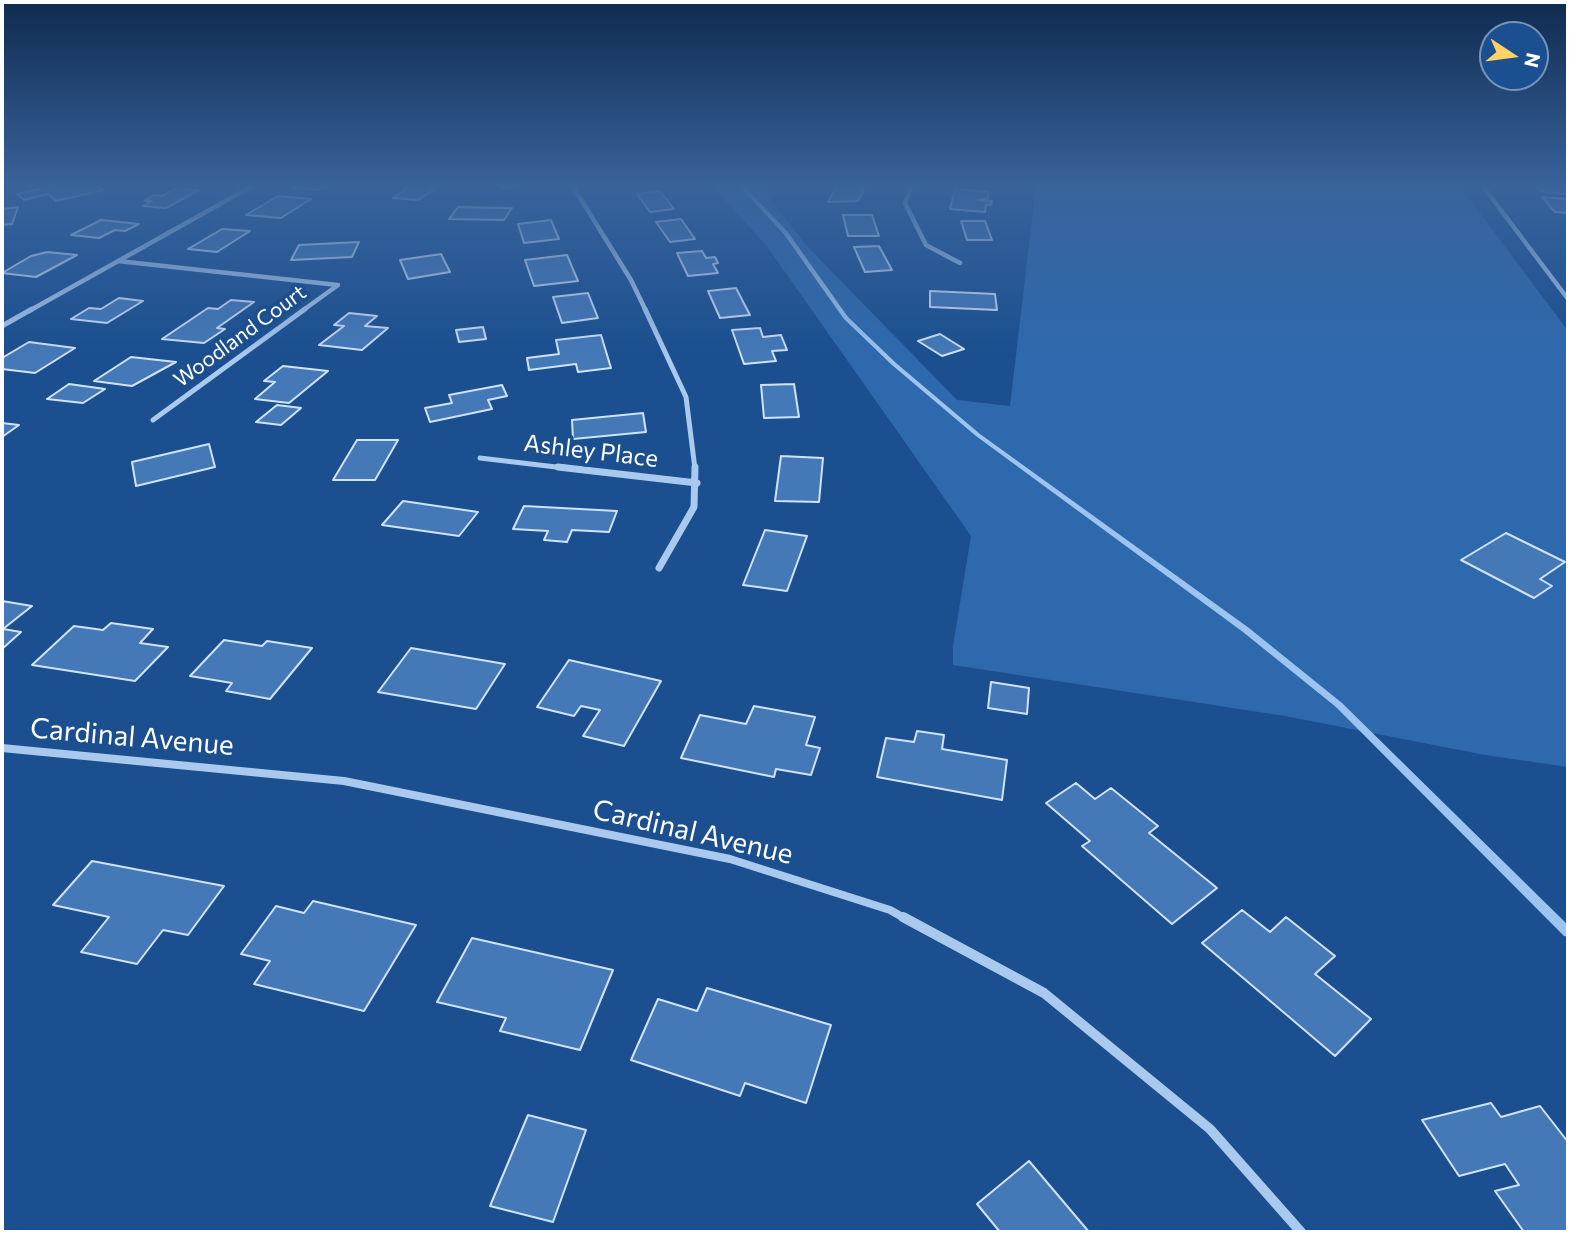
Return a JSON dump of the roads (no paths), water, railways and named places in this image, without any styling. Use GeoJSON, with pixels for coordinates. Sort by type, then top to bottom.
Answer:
{"type":"FeatureCollection","features":[{"type":"Feature","properties":{"kind":"street"},"geometry":{"type":"LineString","coordinates":[[2,326],[151,243]]}},
{"type":"Feature","properties":{"kind":"street"},"geometry":{"type":"LineString","coordinates":[[608,243],[631,280],[686,397],[697,483],[694,507],[659,568]]}},
{"type":"Feature","properties":{"kind":"street"},"geometry":{"type":"LineString","coordinates":[[925,243],[960,263]]}},
{"type":"Feature","properties":{"kind":"street"},"geometry":{"type":"LineString","coordinates":[[1525,243],[1568,299]]}},
{"type":"Feature","properties":{"kind":"street","name":"Woodland Court"},"geometry":{"type":"LineString","coordinates":[[118,261],[338,285],[153,420]]}},
{"type":"Feature","properties":{"kind":"street","name":"Ashley Place"},"geometry":{"type":"LineString","coordinates":[[480,458],[697,483]]}},
{"type":"Feature","properties":{"kind":"street","name":"Cardinal Avenue"},"geometry":{"type":"LineString","coordinates":[[2,748],[344,781],[730,859],[890,910],[1044,993],[1210,1129],[1301,1232]]}},
{"type":"Feature","properties":{"kind":"waterway"},"geometry":{"type":"LineString","coordinates":[[793,243],[846,318],[894,364],[978,435],[1246,630],[1339,705],[1568,932]]}}]}
